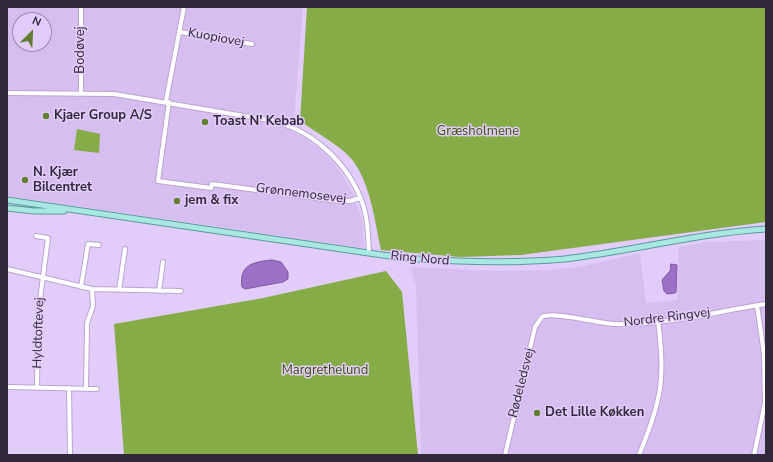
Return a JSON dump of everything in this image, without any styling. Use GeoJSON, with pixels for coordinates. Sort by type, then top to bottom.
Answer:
{"type":"FeatureCollection","features":[{"type":"Feature","properties":{"kind":"main road","name":"Ring Nord"},"geometry":{"type":"LineString","coordinates":[[7,200],[403,258],[467,263],[527,262],[566,258],[695,236],[766,229]]}},
{"type":"Feature","properties":{"kind":"main road"},"geometry":{"type":"LineString","coordinates":[[7,204],[23,206],[35,204]]}},
{"type":"Feature","properties":{"kind":"main road","name":"Ring Nord"},"geometry":{"type":"LineString","coordinates":[[7,208],[34,211],[75,211]]}},
{"type":"Feature","properties":{"kind":"street","name":"Bodøvej"},"geometry":{"type":"LineString","coordinates":[[81,7],[81,93]]}},
{"type":"Feature","properties":{"kind":"street","name":"Kuopiovej"},"geometry":{"type":"LineString","coordinates":[[168,101],[184,7]]}},
{"type":"Feature","properties":{"kind":"street","name":"Kuopiovej"},"geometry":{"type":"LineString","coordinates":[[180,32],[252,44]]}},
{"type":"Feature","properties":{"kind":"street","name":"Grønnemosevej"},"geometry":{"type":"LineString","coordinates":[[7,93],[114,94],[168,101],[273,121],[300,132],[325,148],[339,162],[360,198],[367,223],[370,253]]}},
{"type":"Feature","properties":{"kind":"street","name":"Grønnemosevej"},"geometry":{"type":"LineString","coordinates":[[168,101],[158,182],[211,188],[212,184],[339,201],[350,201],[360,198]]}},
{"type":"Feature","properties":{"kind":"street","name":"Hyldtoftevej"},"geometry":{"type":"LineString","coordinates":[[36,236],[48,238],[38,315],[37,388]]}},
{"type":"Feature","properties":{"kind":"street"},"geometry":{"type":"LineString","coordinates":[[81,287],[88,244],[99,245]]}},
{"type":"Feature","properties":{"kind":"street"},"geometry":{"type":"LineString","coordinates":[[120,290],[125,249]]}},
{"type":"Feature","properties":{"kind":"street"},"geometry":{"type":"LineString","coordinates":[[159,291],[163,262]]}},
{"type":"Feature","properties":{"kind":"street"},"geometry":{"type":"LineString","coordinates":[[7,269],[92,289],[181,291]]}},
{"type":"Feature","properties":{"kind":"street"},"geometry":{"type":"LineString","coordinates":[[86,388],[87,323],[93,306],[92,289]]}},
{"type":"Feature","properties":{"kind":"street","name":"Nordre Ringvej"},"geometry":{"type":"LineString","coordinates":[[545,315],[554,314],[607,323],[658,321],[766,304]]}},
{"type":"Feature","properties":{"kind":"street"},"geometry":{"type":"LineString","coordinates":[[754,455],[765,403],[764,354],[757,305]]}},
{"type":"Feature","properties":{"kind":"street","name":"Rødeledsvej"},"geometry":{"type":"LineString","coordinates":[[505,455],[536,327],[539,319],[545,315]]}},
{"type":"Feature","properties":{"kind":"street"},"geometry":{"type":"LineString","coordinates":[[639,455],[653,421],[661,391],[663,372],[658,321]]}},
{"type":"Feature","properties":{"kind":"street"},"geometry":{"type":"LineString","coordinates":[[7,387],[97,389]]}},
{"type":"Feature","properties":{"kind":"street"},"geometry":{"type":"LineString","coordinates":[[69,388],[70,455]]}},
{"type":"Feature","properties":{"kind":"shaded area"},"geometry":{"type":"Polygon","coordinates":[[[7,7],[303,7],[293,132],[307,139],[327,155],[339,170],[353,193],[362,220],[364,248],[7,196],[7,7]]]}},
{"type":"Feature","properties":{"kind":"shaded area"},"geometry":{"type":"Polygon","coordinates":[[[766,240],[766,455],[421,455],[416,287],[411,267],[497,271],[549,270],[578,267],[640,253],[646,303],[677,300],[679,247],[708,242],[766,240]]]}},
{"type":"Feature","properties":{"kind":"shaded area"},"geometry":{"type":"Polygon","coordinates":[[[272,260],[281,262],[288,272],[288,279],[283,282],[245,289],[242,287],[243,274],[248,266],[258,262],[272,260]]]}},
{"type":"Feature","properties":{"kind":"shaded area"},"geometry":{"type":"Polygon","coordinates":[[[671,264],[677,265],[676,292],[667,294],[664,291],[662,280],[670,271],[671,264]]]}},
{"type":"Feature","properties":{"kind":"green space","name":"Græsholmene"},"geometry":{"type":"Polygon","coordinates":[[[307,7],[766,7],[766,222],[521,255],[460,257],[381,250],[365,182],[354,162],[336,145],[300,121],[307,7]]]}},
{"type":"Feature","properties":{"kind":"green space"},"geometry":{"type":"Polygon","coordinates":[[[77,129],[100,134],[99,153],[74,150],[77,129]]]}},
{"type":"Feature","properties":{"kind":"green space","name":"Margrethelund"},"geometry":{"type":"Polygon","coordinates":[[[386,271],[402,292],[418,455],[124,455],[114,324],[263,298],[386,271]]]}},
{"type":"Feature","properties":{"kind":"place","name":"Kjaer Group A/S"},"geometry":{"type":"Point","coordinates":[46,116]}},
{"type":"Feature","properties":{"kind":"place","name":"Toast N' Kebab"},"geometry":{"type":"Point","coordinates":[205,122]}},
{"type":"Feature","properties":{"kind":"place","name":"N. Kjær Bilcentret"},"geometry":{"type":"Point","coordinates":[25,180]}},
{"type":"Feature","properties":{"kind":"place","name":"jem & fix"},"geometry":{"type":"Point","coordinates":[177,201]}},
{"type":"Feature","properties":{"kind":"place","name":"Det Lille Køkken"},"geometry":{"type":"Point","coordinates":[537,413]}}]}
